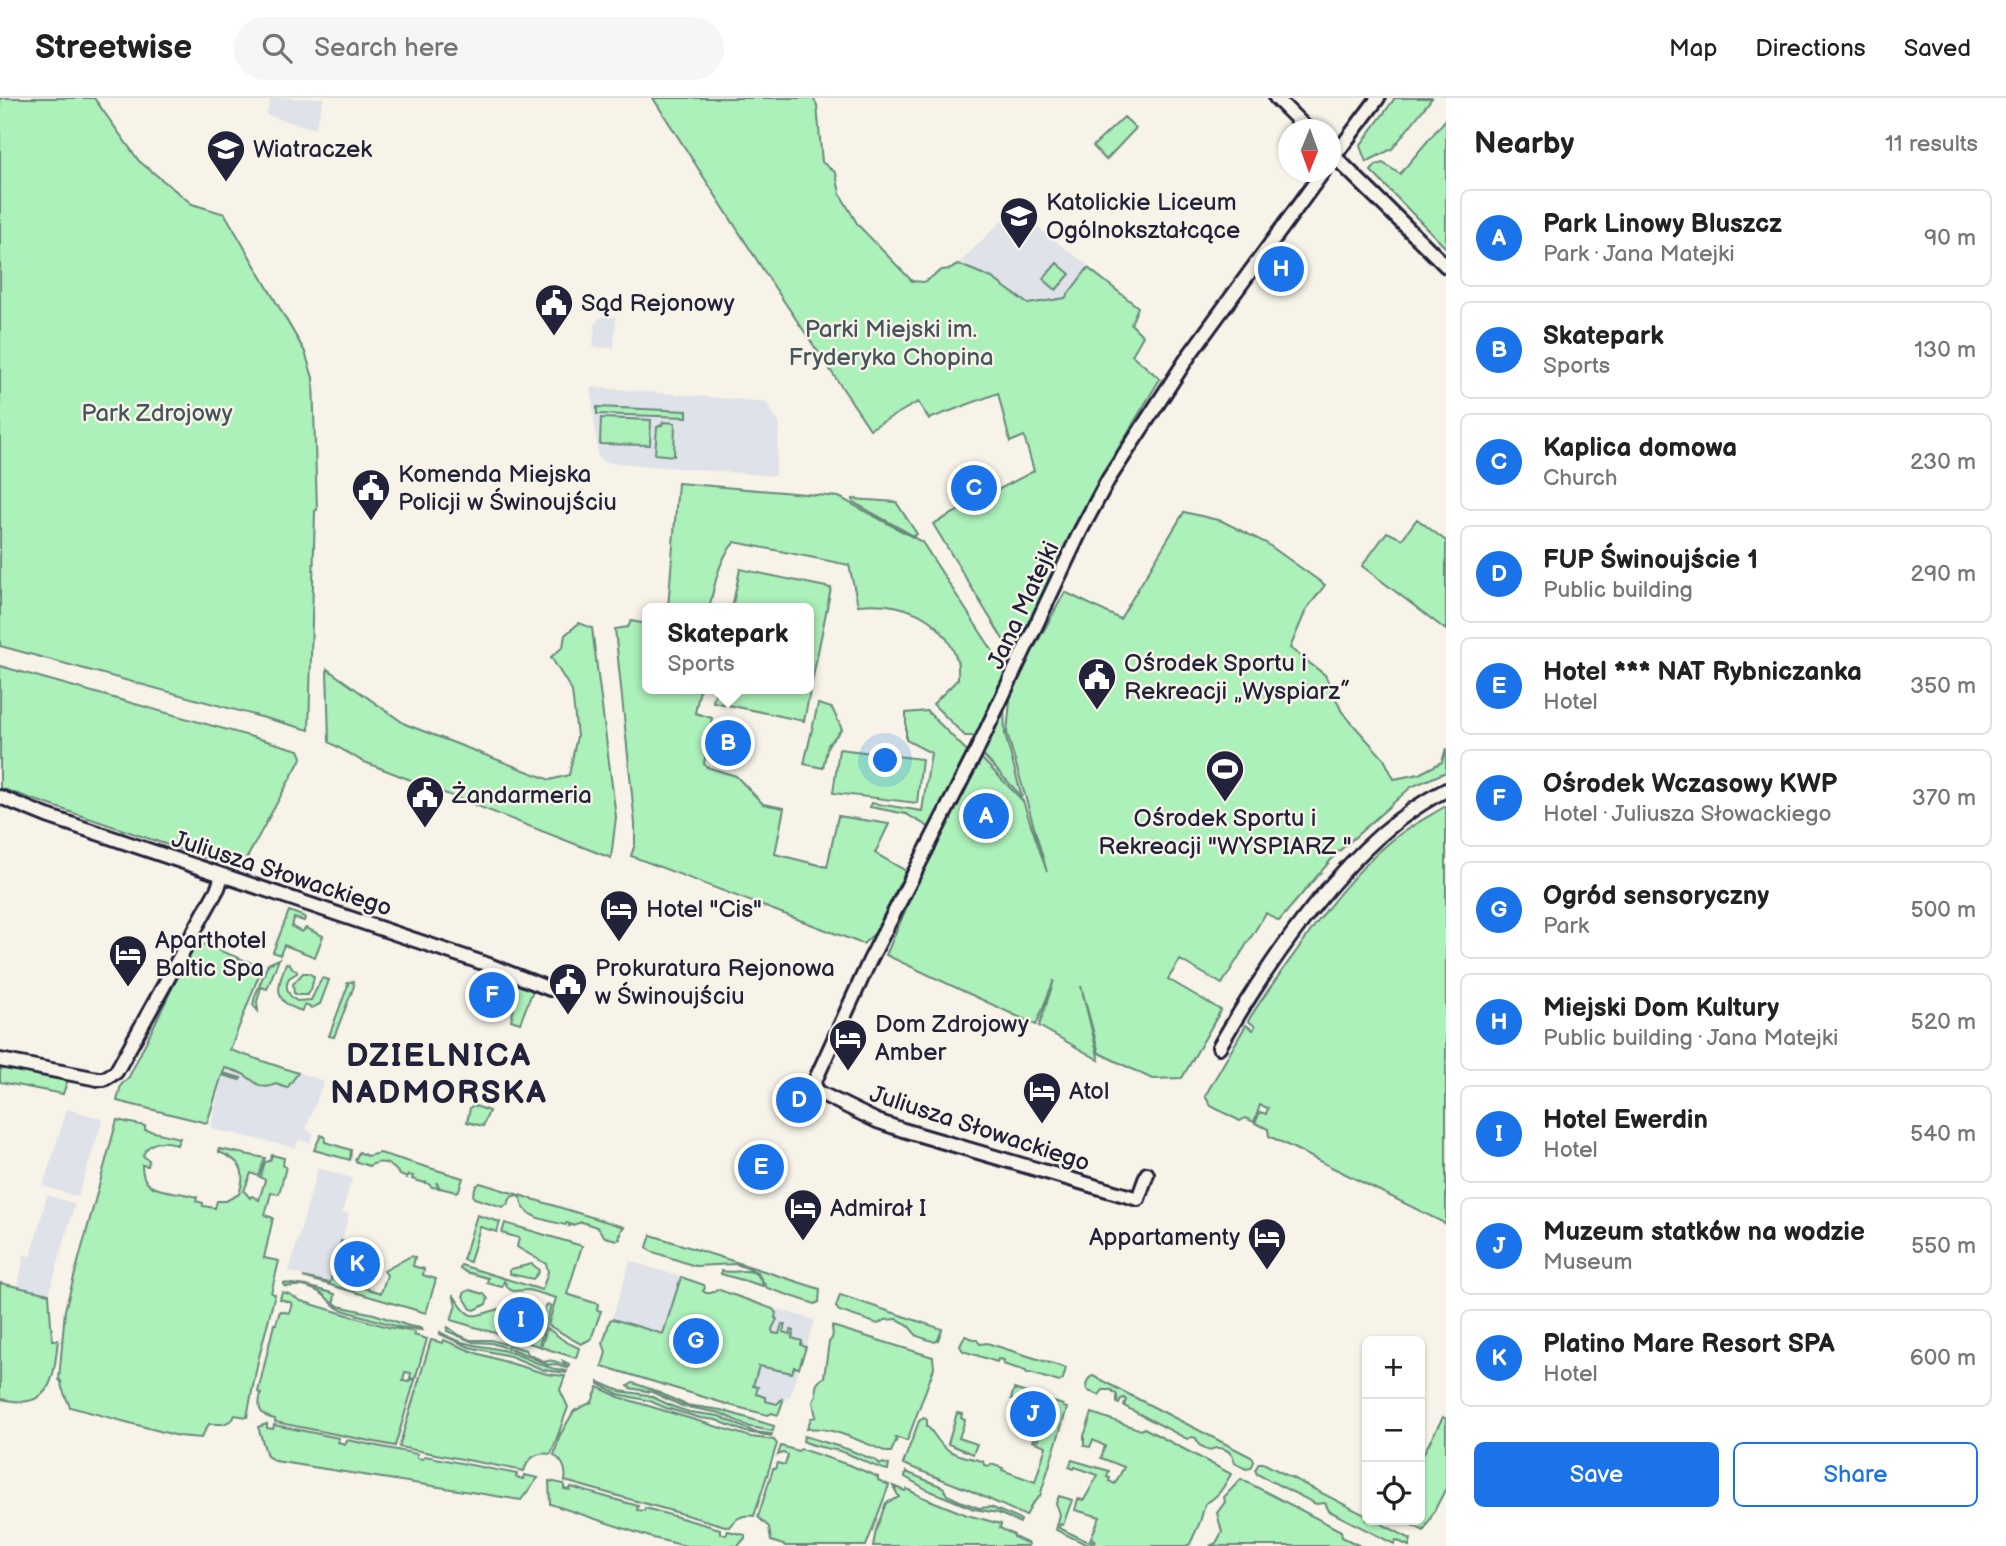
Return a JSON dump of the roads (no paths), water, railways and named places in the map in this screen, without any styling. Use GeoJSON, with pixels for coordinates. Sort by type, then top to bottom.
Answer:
{"type":"FeatureCollection","features":[{"type":"Feature","properties":{"kind":"street"},"geometry":{"type":"LineString","coordinates":[[1276,98],[1297,119]]}},
{"type":"Feature","properties":{"kind":"street"},"geometry":{"type":"LineString","coordinates":[[1341,145],[1378,98]]}},
{"type":"Feature","properties":{"kind":"street"},"geometry":{"type":"LineString","coordinates":[[1341,165],[1446,267]]}},
{"type":"Feature","properties":{"kind":"street","name":"Jana Matejki"},"geometry":{"type":"LineString","coordinates":[[814,1087],[814,1079],[870,960],[976,751],[1081,530],[1108,480],[1190,354],[1316,182]]}},
{"type":"Feature","properties":{"kind":"street"},"geometry":{"type":"LineString","coordinates":[[1219,1047],[1267,970],[1348,867],[1403,816],[1446,790]]}},
{"type":"Feature","properties":{"kind":"street","name":"Juliusza Słowackiego"},"geometry":{"type":"LineString","coordinates":[[0,797],[17,806],[489,965],[550,989]]}},
{"type":"Feature","properties":{"kind":"street"},"geometry":{"type":"LineString","coordinates":[[0,1060],[97,1079],[104,1079],[116,1072],[218,888],[222,876]]}},
{"type":"Feature","properties":{"kind":"street","name":"Juliusza Słowackiego"},"geometry":{"type":"LineString","coordinates":[[814,1087],[822,1094],[877,1121],[1119,1194],[1138,1199],[1147,1174],[1131,1190],[1119,1194]]}},
{"type":"Feature","properties":{"kind":"place","name":"Wiatraczek"},"geometry":{"type":"Point","coordinates":[226,183]}},
{"type":"Feature","properties":{"kind":"place","name":"Katolickie Liceum Ogólnokształcące"},"geometry":{"type":"Point","coordinates":[1019,250]}},
{"type":"Feature","properties":{"kind":"place","name":"Miejski Dom Kultury"},"geometry":{"type":"Point","coordinates":[1281,269]}},
{"type":"Feature","properties":{"kind":"place","name":"Sąd Rejonowy"},"geometry":{"type":"Point","coordinates":[554,337]}},
{"type":"Feature","properties":{"kind":"place","name":"Kaplica domowa"},"geometry":{"type":"Point","coordinates":[974,488]}},
{"type":"Feature","properties":{"kind":"place","name":"Komenda Miejska Policji w Świnoujściu"},"geometry":{"type":"Point","coordinates":[371,522]}},
{"type":"Feature","properties":{"kind":"place","name":"Ośrodek Sportu i Rekreacji „Wyspiarz”"},"geometry":{"type":"Point","coordinates":[1097,711]}},
{"type":"Feature","properties":{"kind":"place","name":"Skatepark"},"geometry":{"type":"Point","coordinates":[728,743]}},
{"type":"Feature","properties":{"kind":"place","name":"Ośrodek Sportu i Rekreacji \"WYSPIARZ \""},"geometry":{"type":"Point","coordinates":[1225,803]}},
{"type":"Feature","properties":{"kind":"place","name":"Park Linowy Bluszcz"},"geometry":{"type":"Point","coordinates":[986,816]}},
{"type":"Feature","properties":{"kind":"place","name":"Żandarmeria"},"geometry":{"type":"Point","coordinates":[425,829]}},
{"type":"Feature","properties":{"kind":"place","name":"Hotel \"Cis\""},"geometry":{"type":"Point","coordinates":[619,943]}},
{"type":"Feature","properties":{"kind":"place","name":"Aparthotel Baltic Spa"},"geometry":{"type":"Point","coordinates":[128,988]}},
{"type":"Feature","properties":{"kind":"place","name":"Ośrodek Wczasowy KWP"},"geometry":{"type":"Point","coordinates":[492,995]}},
{"type":"Feature","properties":{"kind":"place","name":"Prokuratura Rejonowa w Świnoujściu"},"geometry":{"type":"Point","coordinates":[568,1016]}},
{"type":"Feature","properties":{"kind":"place","name":"Dom Zdrojowy Amber"},"geometry":{"type":"Point","coordinates":[848,1072]}},
{"type":"Feature","properties":{"kind":"place","name":"FUP Świnoujście 1"},"geometry":{"type":"Point","coordinates":[799,1100]}},
{"type":"Feature","properties":{"kind":"place","name":"Atol"},"geometry":{"type":"Point","coordinates":[1042,1125]}},
{"type":"Feature","properties":{"kind":"place","name":"Hotel *** NAT Rybniczanka"},"geometry":{"type":"Point","coordinates":[761,1167]}},
{"type":"Feature","properties":{"kind":"place","name":"Admirał I"},"geometry":{"type":"Point","coordinates":[803,1242]}},
{"type":"Feature","properties":{"kind":"place","name":"Platino Mare Resort SPA"},"geometry":{"type":"Point","coordinates":[357,1264]}},
{"type":"Feature","properties":{"kind":"place","name":"Appartamenty"},"geometry":{"type":"Point","coordinates":[1267,1271]}},
{"type":"Feature","properties":{"kind":"place","name":"Hotel Ewerdin"},"geometry":{"type":"Point","coordinates":[521,1320]}},
{"type":"Feature","properties":{"kind":"place","name":"Ogród sensoryczny"},"geometry":{"type":"Point","coordinates":[696,1341]}},
{"type":"Feature","properties":{"kind":"place","name":"Muzeum statków na wodzie"},"geometry":{"type":"Point","coordinates":[1033,1414]}},
{"type":"Feature","properties":{"kind":"district","name":"DZIELNICA NADMORSKA"},"geometry":{"type":"Point","coordinates":[439,1074]}},
{"type":"Feature","properties":{"kind":"park label","name":"Parki Miejski im. Fryderyka Chopina"},"geometry":{"type":"Point","coordinates":[891,343]}},
{"type":"Feature","properties":{"kind":"park label","name":"Park Zdrojowy"},"geometry":{"type":"Point","coordinates":[157,413]}}]}
